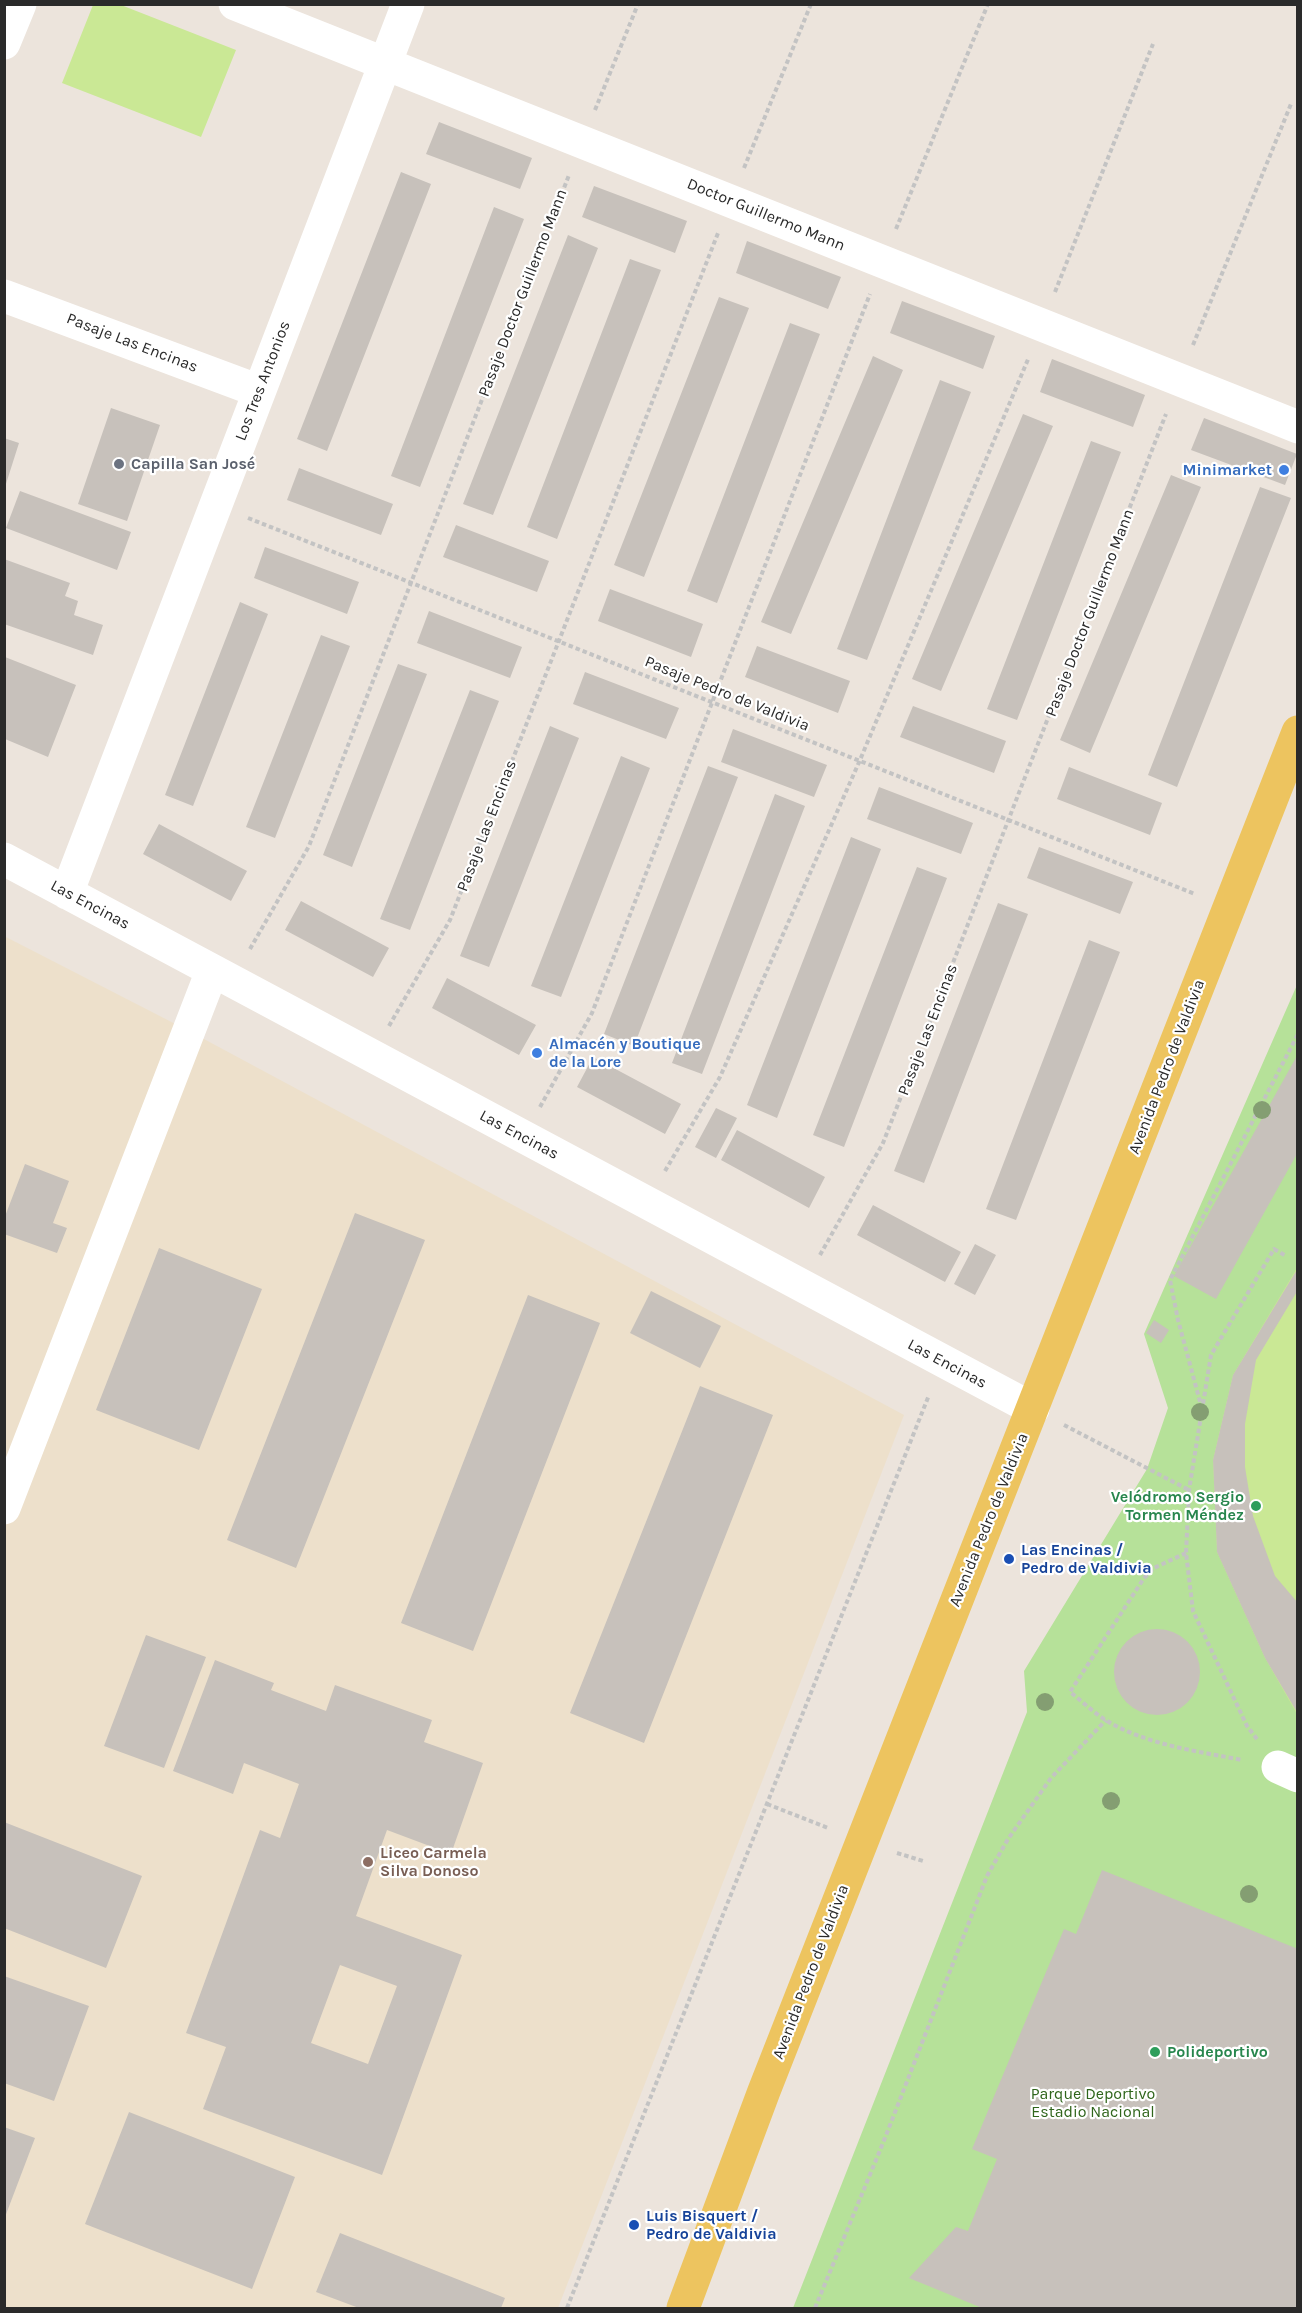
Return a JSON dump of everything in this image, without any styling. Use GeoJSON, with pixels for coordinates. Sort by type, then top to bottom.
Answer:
{"type":"FeatureCollection","features":[{"type":"Feature","properties":{"kind":"main road","name":"Avenida Pedro de Valdivia"},"geometry":{"type":"LineString","coordinates":[[683,2308],[773,2069],[1298,732]]}},
{"type":"Feature","properties":{"kind":"street"},"geometry":{"type":"LineString","coordinates":[[4,44],[20,4]]}},
{"type":"Feature","properties":{"kind":"street","name":"Doctor Guillermo Mann"},"geometry":{"type":"LineString","coordinates":[[235,4],[583,141],[725,215],[1298,427]]}},
{"type":"Feature","properties":{"kind":"street","name":"Los Tres Antonios"},"geometry":{"type":"LineString","coordinates":[[67,893],[408,4]]}},
{"type":"Feature","properties":{"kind":"street","name":"Pasaje Las Encinas"},"geometry":{"type":"LineString","coordinates":[[4,296],[259,391]]}},
{"type":"Feature","properties":{"kind":"street","name":"Las Encinas"},"geometry":{"type":"LineString","coordinates":[[4,859],[1034,1409]]}},
{"type":"Feature","properties":{"kind":"street"},"geometry":{"type":"LineString","coordinates":[[4,1508],[212,970]]}},
{"type":"Feature","properties":{"kind":"path","name":"Pasaje Doctor Guillermo Mann"},"geometry":{"type":"LineString","coordinates":[[411,582],[638,4]]}},
{"type":"Feature","properties":{"kind":"path"},"geometry":{"type":"LineString","coordinates":[[560,640],[725,215],[811,4]]}},
{"type":"Feature","properties":{"kind":"path"},"geometry":{"type":"LineString","coordinates":[[899,222],[988,4]]}},
{"type":"Feature","properties":{"kind":"path"},"geometry":{"type":"LineString","coordinates":[[1056,291],[1153,44]]}},
{"type":"Feature","properties":{"kind":"path"},"geometry":{"type":"LineString","coordinates":[[1193,346],[1291,104]]}},
{"type":"Feature","properties":{"kind":"path"},"geometry":{"type":"LineString","coordinates":[[551,1088],[592,1013],[871,293]]}},
{"type":"Feature","properties":{"kind":"path"},"geometry":{"type":"LineString","coordinates":[[677,1150],[720,1077],[860,760],[1029,356]]}},
{"type":"Feature","properties":{"kind":"path","name":"Pasaje Doctor Guillermo Mann"},"geometry":{"type":"LineString","coordinates":[[1010,820],[1169,406]]}},
{"type":"Feature","properties":{"kind":"path","name":"Pasaje Pedro de Valdivia"},"geometry":{"type":"LineString","coordinates":[[216,505],[1229,907]]}},
{"type":"Feature","properties":{"kind":"path"},"geometry":{"type":"LineString","coordinates":[[259,934],[309,846],[411,582]]}},
{"type":"Feature","properties":{"kind":"path","name":"Pasaje Las Encinas"},"geometry":{"type":"LineString","coordinates":[[402,1005],[450,920],[560,640]]}},
{"type":"Feature","properties":{"kind":"path","name":"Pasaje Las Encinas"},"geometry":{"type":"LineString","coordinates":[[833,1233],[884,1143],[1010,820]]}},
{"type":"Feature","properties":{"kind":"path"},"geometry":{"type":"LineString","coordinates":[[1203,1413],[1178,1320],[1170,1280],[1298,1034]]}},
{"type":"Feature","properties":{"kind":"path"},"geometry":{"type":"LineString","coordinates":[[1286,1256],[1274,1249],[1211,1355],[1189,1490],[1186,1553],[1193,1611],[1248,1726],[1288,1772]]}},
{"type":"Feature","properties":{"kind":"path"},"geometry":{"type":"LineString","coordinates":[[567,2308],[943,1361]]}},
{"type":"Feature","properties":{"kind":"path"},"geometry":{"type":"LineString","coordinates":[[1034,1409],[1189,1490]]}},
{"type":"Feature","properties":{"kind":"path"},"geometry":{"type":"LineString","coordinates":[[1186,1553],[1155,1568],[1144,1578],[1070,1692],[1106,1720],[1134,1734],[1174,1746],[1288,1772]]}},
{"type":"Feature","properties":{"kind":"path"},"geometry":{"type":"LineString","coordinates":[[815,2308],[883,2143],[987,1876],[1008,1839],[1051,1778],[1106,1720]]}},
{"type":"Feature","properties":{"kind":"shaded area","name":"Liceo Carmela Silva Donoso"},"geometry":{"type":"Polygon","coordinates":[[[4,936],[189,1031],[904,1415],[558,2308],[5,2308],[4,936]]]}},
{"type":"Feature","properties":{"kind":"green space"},"geometry":{"type":"Polygon","coordinates":[[[93,5],[121,5],[236,50],[201,137],[62,83],[93,5]]]}},
{"type":"Feature","properties":{"kind":"green space","name":"Parque Deportivo Estadio Nacional"},"geometry":{"type":"Polygon","coordinates":[[[1297,985],[1297,2308],[793,2308],[1027,1712],[1024,1671],[1147,1469],[1168,1408],[1144,1334],[1297,985]]]}},
{"type":"Feature","properties":{"kind":"green space","name":"Velódromo Sergio Tormen Méndez"},"geometry":{"type":"Polygon","coordinates":[[[1297,1268],[1297,1714],[1265,1658],[1217,1552],[1213,1460],[1233,1375],[1297,1268]]]}},
{"type":"Feature","properties":{"kind":"building"},"geometry":{"type":"Polygon","coordinates":[[[439,122],[532,158],[520,189],[426,154],[439,122]]]}},
{"type":"Feature","properties":{"kind":"building"},"geometry":{"type":"Polygon","coordinates":[[[401,172],[431,184],[327,451],[297,439],[401,172]]]}},
{"type":"Feature","properties":{"kind":"building"},"geometry":{"type":"Polygon","coordinates":[[[594,186],[687,221],[675,253],[582,217],[594,186]]]}},
{"type":"Feature","properties":{"kind":"building"},"geometry":{"type":"Polygon","coordinates":[[[494,207],[524,219],[420,487],[391,476],[494,207]]]}},
{"type":"Feature","properties":{"kind":"building"},"geometry":{"type":"Polygon","coordinates":[[[568,235],[598,248],[493,515],[463,504],[568,235]]]}},
{"type":"Feature","properties":{"kind":"building"},"geometry":{"type":"Polygon","coordinates":[[[747,241],[841,277],[828,309],[736,273],[747,241]]]}},
{"type":"Feature","properties":{"kind":"building"},"geometry":{"type":"Polygon","coordinates":[[[630,259],[661,270],[557,539],[527,527],[630,259]]]}},
{"type":"Feature","properties":{"kind":"building"},"geometry":{"type":"Polygon","coordinates":[[[719,297],[749,308],[644,577],[614,565],[719,297]]]}},
{"type":"Feature","properties":{"kind":"building"},"geometry":{"type":"Polygon","coordinates":[[[902,301],[995,336],[983,369],[890,333],[902,301]]]}},
{"type":"Feature","properties":{"kind":"building"},"geometry":{"type":"Polygon","coordinates":[[[790,323],[820,334],[717,603],[687,591],[790,323]]]}},
{"type":"Feature","properties":{"kind":"building"},"geometry":{"type":"Polygon","coordinates":[[[873,356],[903,370],[791,634],[761,622],[873,356]]]}},
{"type":"Feature","properties":{"kind":"building"},"geometry":{"type":"Polygon","coordinates":[[[1052,359],[1145,395],[1133,427],[1040,392],[1052,359]]]}},
{"type":"Feature","properties":{"kind":"building"},"geometry":{"type":"Polygon","coordinates":[[[940,380],[971,392],[867,660],[837,649],[940,380]]]}},
{"type":"Feature","properties":{"kind":"building","name":"Capilla San José"},"geometry":{"type":"Polygon","coordinates":[[[111,408],[160,425],[127,521],[78,504],[111,408]]]}},
{"type":"Feature","properties":{"kind":"building"},"geometry":{"type":"Polygon","coordinates":[[[1023,414],[1053,426],[941,691],[912,679],[1023,414]]]}},
{"type":"Feature","properties":{"kind":"building"},"geometry":{"type":"Polygon","coordinates":[[[1204,418],[1297,454],[1285,485],[1191,450],[1204,418]]]}},
{"type":"Feature","properties":{"kind":"building"},"geometry":{"type":"Polygon","coordinates":[[[4,438],[19,443],[5,487],[4,486],[4,438]]]}},
{"type":"Feature","properties":{"kind":"building"},"geometry":{"type":"Polygon","coordinates":[[[1091,441],[1121,452],[1017,720],[987,709],[1091,441]]]}},
{"type":"Feature","properties":{"kind":"building"},"geometry":{"type":"Polygon","coordinates":[[[299,468],[393,504],[381,535],[287,500],[299,468]]]}},
{"type":"Feature","properties":{"kind":"building"},"geometry":{"type":"Polygon","coordinates":[[[1171,475],[1201,487],[1090,753],[1060,740],[1171,475]]]}},
{"type":"Feature","properties":{"kind":"building"},"geometry":{"type":"Polygon","coordinates":[[[1260,487],[1291,498],[1177,787],[1148,775],[1260,487]]]}},
{"type":"Feature","properties":{"kind":"building"},"geometry":{"type":"Polygon","coordinates":[[[20,491],[131,532],[117,570],[6,528],[20,491]]]}},
{"type":"Feature","properties":{"kind":"building"},"geometry":{"type":"Polygon","coordinates":[[[456,525],[549,561],[537,592],[443,557],[456,525]]]}},
{"type":"Feature","properties":{"kind":"building"},"geometry":{"type":"Polygon","coordinates":[[[265,547],[359,582],[347,614],[254,578],[265,547]]]}},
{"type":"Feature","properties":{"kind":"building"},"geometry":{"type":"Polygon","coordinates":[[[4,559],[70,583],[65,596],[78,601],[74,615],[103,625],[93,655],[4,624],[4,559]]]}},
{"type":"Feature","properties":{"kind":"building"},"geometry":{"type":"Polygon","coordinates":[[[610,589],[703,624],[691,657],[598,621],[610,589]]]}},
{"type":"Feature","properties":{"kind":"building"},"geometry":{"type":"Polygon","coordinates":[[[240,602],[268,614],[193,806],[165,795],[240,602]]]}},
{"type":"Feature","properties":{"kind":"building"},"geometry":{"type":"Polygon","coordinates":[[[429,611],[522,647],[510,678],[417,643],[429,611]]]}},
{"type":"Feature","properties":{"kind":"building"},"geometry":{"type":"Polygon","coordinates":[[[321,635],[350,646],[275,838],[246,827],[321,635]]]}},
{"type":"Feature","properties":{"kind":"building"},"geometry":{"type":"Polygon","coordinates":[[[757,646],[850,681],[838,713],[745,677],[757,646]]]}},
{"type":"Feature","properties":{"kind":"building"},"geometry":{"type":"Polygon","coordinates":[[[5,657],[76,685],[48,757],[5,739],[5,657]]]}},
{"type":"Feature","properties":{"kind":"building"},"geometry":{"type":"Polygon","coordinates":[[[398,664],[427,674],[352,867],[323,855],[398,664]]]}},
{"type":"Feature","properties":{"kind":"building"},"geometry":{"type":"Polygon","coordinates":[[[585,672],[679,708],[666,739],[573,704],[585,672]]]}},
{"type":"Feature","properties":{"kind":"building"},"geometry":{"type":"Polygon","coordinates":[[[470,690],[499,701],[410,930],[380,919],[470,690]]]}},
{"type":"Feature","properties":{"kind":"building"},"geometry":{"type":"Polygon","coordinates":[[[913,706],[1006,741],[994,773],[900,737],[913,706]]]}},
{"type":"Feature","properties":{"kind":"building"},"geometry":{"type":"Polygon","coordinates":[[[550,726],[579,738],[489,967],[460,956],[550,726]]]}},
{"type":"Feature","properties":{"kind":"building"},"geometry":{"type":"Polygon","coordinates":[[[733,729],[827,765],[814,797],[721,762],[733,729]]]}},
{"type":"Feature","properties":{"kind":"building"},"geometry":{"type":"Polygon","coordinates":[[[621,756],[650,768],[561,997],[531,986],[621,756]]]}},
{"type":"Feature","properties":{"kind":"building"},"geometry":{"type":"Polygon","coordinates":[[[708,766],[738,777],[634,1046],[604,1034],[708,766]]]}},
{"type":"Feature","properties":{"kind":"building"},"geometry":{"type":"Polygon","coordinates":[[[1069,767],[1162,803],[1150,835],[1057,799],[1069,767]]]}},
{"type":"Feature","properties":{"kind":"building"},"geometry":{"type":"Polygon","coordinates":[[[879,787],[973,823],[961,854],[867,819],[879,787]]]}},
{"type":"Feature","properties":{"kind":"building"},"geometry":{"type":"Polygon","coordinates":[[[775,794],[805,806],[702,1074],[672,1063],[775,794]]]}},
{"type":"Feature","properties":{"kind":"building"},"geometry":{"type":"Polygon","coordinates":[[[159,824],[247,871],[231,901],[143,854],[159,824]]]}},
{"type":"Feature","properties":{"kind":"building"},"geometry":{"type":"Polygon","coordinates":[[[851,837],[881,849],[777,1118],[747,1105],[851,837]]]}},
{"type":"Feature","properties":{"kind":"building"},"geometry":{"type":"Polygon","coordinates":[[[1039,847],[1133,882],[1120,914],[1027,878],[1039,847]]]}},
{"type":"Feature","properties":{"kind":"building"},"geometry":{"type":"Polygon","coordinates":[[[917,867],[947,878],[844,1147],[813,1135],[917,867]]]}},
{"type":"Feature","properties":{"kind":"building"},"geometry":{"type":"Polygon","coordinates":[[[301,901],[389,948],[373,977],[285,930],[301,901]]]}},
{"type":"Feature","properties":{"kind":"building"},"geometry":{"type":"Polygon","coordinates":[[[998,903],[1028,914],[924,1183],[894,1171],[998,903]]]}},
{"type":"Feature","properties":{"kind":"building"},"geometry":{"type":"Polygon","coordinates":[[[1089,940],[1120,952],[1016,1220],[986,1209],[1089,940]]]}},
{"type":"Feature","properties":{"kind":"building"},"geometry":{"type":"Polygon","coordinates":[[[447,978],[536,1025],[519,1055],[432,1008],[447,978]]]}},
{"type":"Feature","properties":{"kind":"building"},"geometry":{"type":"Polygon","coordinates":[[[1298,1054],[1298,1152],[1216,1299],[1174,1276],[1298,1054]]]}},
{"type":"Feature","properties":{"kind":"building"},"geometry":{"type":"Polygon","coordinates":[[[593,1057],[681,1104],[665,1134],[577,1087],[593,1057]]]}},
{"type":"Feature","properties":{"kind":"building"},"geometry":{"type":"Polygon","coordinates":[[[716,1108],[737,1118],[716,1158],[695,1147],[716,1108]]]}},
{"type":"Feature","properties":{"kind":"building"},"geometry":{"type":"Polygon","coordinates":[[[737,1130],[825,1177],[809,1208],[721,1160],[737,1130]]]}},
{"type":"Feature","properties":{"kind":"building"},"geometry":{"type":"Polygon","coordinates":[[[25,1164],[69,1181],[53,1223],[67,1228],[57,1253],[4,1234],[4,1219],[25,1164]]]}},
{"type":"Feature","properties":{"kind":"building"},"geometry":{"type":"Polygon","coordinates":[[[873,1205],[961,1252],[945,1282],[857,1235],[873,1205]]]}},
{"type":"Feature","properties":{"kind":"building"},"geometry":{"type":"Polygon","coordinates":[[[355,1213],[425,1240],[296,1568],[227,1540],[355,1213]]]}},
{"type":"Feature","properties":{"kind":"building"},"geometry":{"type":"Polygon","coordinates":[[[975,1244],[996,1255],[975,1295],[954,1284],[975,1244]]]}},
{"type":"Feature","properties":{"kind":"building"},"geometry":{"type":"Polygon","coordinates":[[[159,1248],[262,1289],[199,1450],[96,1410],[159,1248]]]}},
{"type":"Feature","properties":{"kind":"building"},"geometry":{"type":"Polygon","coordinates":[[[1298,1268],[1298,1290],[1256,1360],[1245,1424],[1245,1467],[1253,1516],[1275,1576],[1298,1603],[1298,1714],[1265,1658],[1217,1552],[1213,1460],[1233,1375],[1298,1268]]]}},
{"type":"Feature","properties":{"kind":"building"},"geometry":{"type":"Polygon","coordinates":[[[651,1291],[721,1326],[700,1368],[630,1333],[651,1291]]]}},
{"type":"Feature","properties":{"kind":"building"},"geometry":{"type":"Polygon","coordinates":[[[528,1295],[600,1323],[473,1651],[401,1623],[528,1295]]]}},
{"type":"Feature","properties":{"kind":"building"},"geometry":{"type":"Polygon","coordinates":[[[1154,1320],[1169,1330],[1161,1343],[1146,1333],[1154,1320]]]}},
{"type":"Feature","properties":{"kind":"building"},"geometry":{"type":"Polygon","coordinates":[[[700,1386],[773,1415],[644,1743],[570,1713],[700,1386]]]}},
{"type":"Feature","properties":{"kind":"building"},"geometry":{"type":"Polygon","coordinates":[[[1157,1629],[1181,1636],[1193,1648],[1200,1672],[1193,1696],[1181,1708],[1157,1715],[1133,1708],[1121,1696],[1114,1672],[1121,1648],[1133,1636],[1157,1629]]]}},
{"type":"Feature","properties":{"kind":"building"},"geometry":{"type":"Polygon","coordinates":[[[146,1635],[206,1657],[164,1768],[104,1746],[146,1635]]]}},
{"type":"Feature","properties":{"kind":"building"},"geometry":{"type":"Polygon","coordinates":[[[215,1660],[274,1683],[271,1690],[326,1711],[335,1685],[432,1720],[424,1742],[483,1763],[451,1854],[387,1830],[356,1916],[462,1955],[382,2175],[203,2109],[226,2047],[186,2033],[260,1830],[280,1838],[299,1784],[244,1763],[233,1794],[173,1771],[215,1660]],[[340,1965],[311,2043],[368,2064],[397,1986],[340,1965]]]}},
{"type":"Feature","properties":{"kind":"building"},"geometry":{"type":"Polygon","coordinates":[[[4,1822],[142,1876],[106,1968],[4,1928],[4,1822]]]}},
{"type":"Feature","properties":{"kind":"building","name":"Polideportivo"},"geometry":{"type":"Polygon","coordinates":[[[1102,1870],[1298,1949],[1298,2308],[982,2308],[909,2278],[956,2227],[968,2231],[997,2159],[972,2149],[1064,1929],[1076,1934],[1102,1870]]]}},
{"type":"Feature","properties":{"kind":"building"},"geometry":{"type":"Polygon","coordinates":[[[4,1976],[89,2006],[54,2101],[4,2083],[4,1976]]]}},
{"type":"Feature","properties":{"kind":"building"},"geometry":{"type":"Polygon","coordinates":[[[129,2112],[295,2177],[252,2289],[85,2224],[129,2112]]]}},
{"type":"Feature","properties":{"kind":"building"},"geometry":{"type":"Polygon","coordinates":[[[4,2127],[35,2138],[5,2217],[4,2217],[4,2127]]]}},
{"type":"Feature","properties":{"kind":"building"},"geometry":{"type":"Polygon","coordinates":[[[340,2233],[505,2298],[501,2308],[359,2308],[316,2292],[340,2233]]]}},
{"type":"Feature","properties":{"kind":"place","name":"Capilla San José"},"geometry":{"type":"Point","coordinates":[119,464]}},
{"type":"Feature","properties":{"kind":"place","name":"Minimarket"},"geometry":{"type":"Point","coordinates":[1284,470]}},
{"type":"Feature","properties":{"kind":"place","name":"Almacén y Boutique de la Lore"},"geometry":{"type":"Point","coordinates":[537,1053]}},
{"type":"Feature","properties":{"kind":"place","name":"Velódromo Sergio Tormen Méndez"},"geometry":{"type":"Point","coordinates":[1256,1506]}},
{"type":"Feature","properties":{"kind":"place","name":"Las Encinas / Pedro de Valdivia"},"geometry":{"type":"Point","coordinates":[1009,1559]}},
{"type":"Feature","properties":{"kind":"place","name":"Liceo Carmela Silva Donoso"},"geometry":{"type":"Point","coordinates":[368,1862]}},
{"type":"Feature","properties":{"kind":"place","name":"Polideportivo"},"geometry":{"type":"Point","coordinates":[1155,2052]}},
{"type":"Feature","properties":{"kind":"place","name":"Luis Bisquert / Pedro de Valdivia"},"geometry":{"type":"Point","coordinates":[634,2225]}}]}
